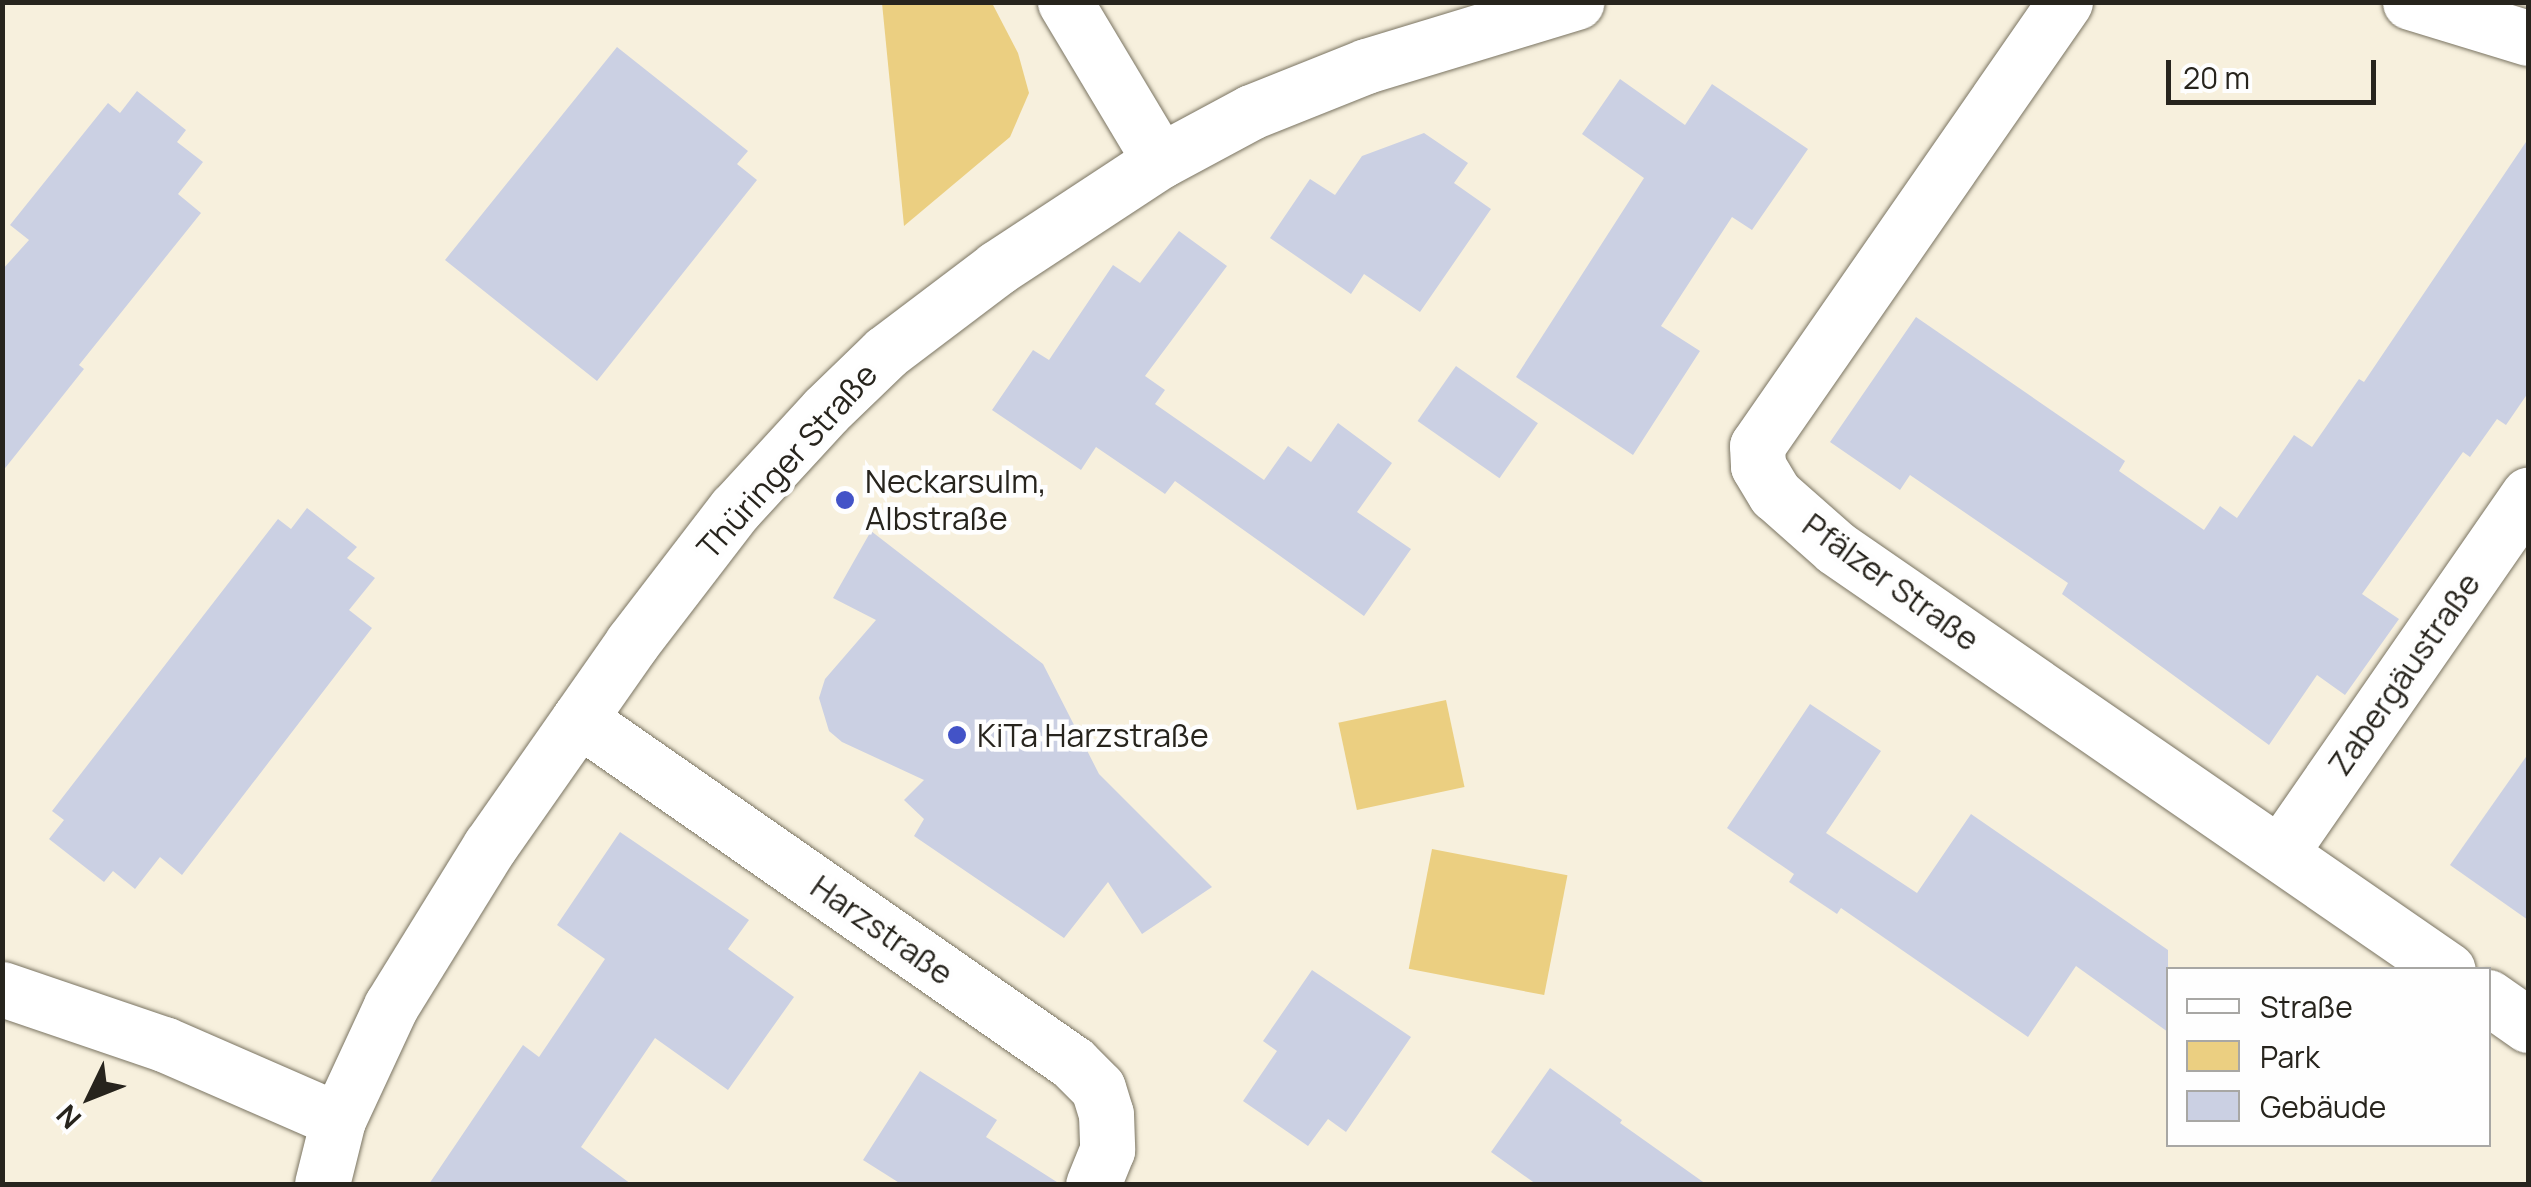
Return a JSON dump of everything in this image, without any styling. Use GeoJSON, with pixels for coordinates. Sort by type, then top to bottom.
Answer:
{"type":"FeatureCollection","features":[{"type":"Feature","properties":{"kind":"street"},"geometry":{"type":"LineString","coordinates":[[1066,2],[1160,161]]}},
{"type":"Feature","properties":{"kind":"street","name":"Thüringer Straße"},"geometry":{"type":"LineString","coordinates":[[322,1184],[338,1120],[391,1006],[490,846],[735,509],[826,410],[886,352],[998,268],[1160,161],[1251,112],[1366,66],[1576,2]]}},
{"type":"Feature","properties":{"kind":"street","name":"Pfälzer Straße"},"geometry":{"type":"LineString","coordinates":[[2065,2],[1757,446],[1758,466],[1775,494],[1836,548],[2444,967]]}},
{"type":"Feature","properties":{"kind":"street"},"geometry":{"type":"LineString","coordinates":[[2410,2],[2528,38]]}},
{"type":"Feature","properties":{"kind":"street","name":"Zabergäustraße"},"geometry":{"type":"LineString","coordinates":[[2280,854],[2528,494]]}},
{"type":"Feature","properties":{"kind":"street","name":"Harzstraße"},"geometry":{"type":"LineString","coordinates":[[579,719],[1073,1062],[1098,1088],[1106,1114],[1107,1150],[1093,1184]]}},
{"type":"Feature","properties":{"kind":"street"},"geometry":{"type":"LineString","coordinates":[[2,988],[164,1044],[338,1120]]}},
{"type":"Feature","properties":{"kind":"street"},"geometry":{"type":"LineString","coordinates":[[2491,1000],[2528,1025]]}},
{"type":"Feature","properties":{"kind":"green space"},"geometry":{"type":"Polygon","coordinates":[[[882,3],[992,3],[1018,53],[1029,93],[1010,137],[904,226],[882,3]]]}},
{"type":"Feature","properties":{"kind":"green space"},"geometry":{"type":"Polygon","coordinates":[[[1446,700],[1465,787],[1357,810],[1338,723],[1446,700]]]}},
{"type":"Feature","properties":{"kind":"green space"},"geometry":{"type":"Polygon","coordinates":[[[1432,849],[1567,875],[1544,995],[1409,969],[1432,849]]]}},
{"type":"Feature","properties":{"kind":"building"},"geometry":{"type":"Polygon","coordinates":[[[617,47],[748,151],[737,164],[757,180],[597,381],[445,260],[617,47]]]}},
{"type":"Feature","properties":{"kind":"building"},"geometry":{"type":"Polygon","coordinates":[[[1620,79],[1685,125],[1712,84],[1808,149],[1752,230],[1732,217],[1661,326],[1700,351],[1633,455],[1516,377],[1644,178],[1582,134],[1620,79]]]}},
{"type":"Feature","properties":{"kind":"building"},"geometry":{"type":"Polygon","coordinates":[[[137,91],[186,130],[177,142],[203,162],[178,194],[201,213],[79,365],[84,369],[2,472],[2,270],[29,240],[10,225],[108,103],[120,113],[137,91]]]}},
{"type":"Feature","properties":{"kind":"building"},"geometry":{"type":"Polygon","coordinates":[[[1424,133],[1468,163],[1454,183],[1491,209],[1420,312],[1364,274],[1351,294],[1270,238],[1310,179],[1335,195],[1362,156],[1424,133]]]}},
{"type":"Feature","properties":{"kind":"building"},"geometry":{"type":"Polygon","coordinates":[[[2528,139],[2528,393],[2506,425],[2497,419],[2470,457],[2463,452],[2362,594],[2399,619],[2345,695],[2317,675],[2269,745],[2062,594],[2068,583],[1910,475],[1900,490],[1830,442],[1916,317],[2125,461],[2119,471],[2204,530],[2220,506],[2237,518],[2294,435],[2312,447],[2359,379],[2364,382],[2528,139]]]}},
{"type":"Feature","properties":{"kind":"building"},"geometry":{"type":"Polygon","coordinates":[[[1179,231],[1227,266],[1145,376],[1165,390],[1155,404],[1264,480],[1288,446],[1311,462],[1338,423],[1392,463],[1357,512],[1411,549],[1364,616],[1175,481],[1165,494],[1096,447],[1081,470],[992,410],[1033,350],[1049,360],[1113,265],[1140,283],[1179,231]]]}},
{"type":"Feature","properties":{"kind":"building"},"geometry":{"type":"Polygon","coordinates":[[[1456,366],[1538,423],[1499,478],[1418,421],[1456,366]]]}},
{"type":"Feature","properties":{"kind":"building"},"geometry":{"type":"Polygon","coordinates":[[[307,508],[357,547],[347,558],[375,578],[349,610],[372,628],[182,875],[160,857],[135,889],[113,871],[104,882],[49,839],[64,820],[52,811],[278,519],[291,529],[307,508]]]}},
{"type":"Feature","properties":{"kind":"building","name":"KiTa Harzstraße"},"geometry":{"type":"Polygon","coordinates":[[[871,531],[1043,664],[1099,774],[1212,887],[1142,934],[1108,882],[1064,938],[914,836],[924,819],[904,800],[924,780],[842,742],[829,731],[819,698],[825,679],[876,620],[833,598],[871,531]]]}},
{"type":"Feature","properties":{"kind":"building"},"geometry":{"type":"Polygon","coordinates":[[[1810,704],[1881,751],[1826,833],[1917,893],[1971,814],[2168,950],[2166,1031],[2076,966],[2028,1037],[1841,908],[1837,914],[1789,882],[1794,874],[1727,828],[1810,704]]]}},
{"type":"Feature","properties":{"kind":"building"},"geometry":{"type":"Polygon","coordinates":[[[2528,754],[2528,920],[2450,865],[2528,754]]]}},
{"type":"Feature","properties":{"kind":"building"},"geometry":{"type":"Polygon","coordinates":[[[620,832],[749,920],[728,949],[794,997],[728,1090],[655,1038],[581,1147],[631,1184],[429,1184],[523,1045],[539,1057],[605,959],[557,925],[620,832]]]}},
{"type":"Feature","properties":{"kind":"building"},"geometry":{"type":"Polygon","coordinates":[[[1312,970],[1411,1037],[1346,1132],[1328,1119],[1308,1146],[1243,1101],[1277,1051],[1263,1041],[1312,970]]]}},
{"type":"Feature","properties":{"kind":"building"},"geometry":{"type":"Polygon","coordinates":[[[1550,1068],[1706,1184],[1536,1184],[1491,1152],[1550,1068]]]}},
{"type":"Feature","properties":{"kind":"building"},"geometry":{"type":"Polygon","coordinates":[[[920,1071],[997,1120],[986,1137],[1060,1184],[901,1184],[863,1160],[920,1071]]]}},
{"type":"Feature","properties":{"kind":"place","name":"Neckarsulm, Albstraße"},"geometry":{"type":"Point","coordinates":[845,500]}},
{"type":"Feature","properties":{"kind":"place","name":"KiTa Harzstraße"},"geometry":{"type":"Point","coordinates":[957,735]}}]}
